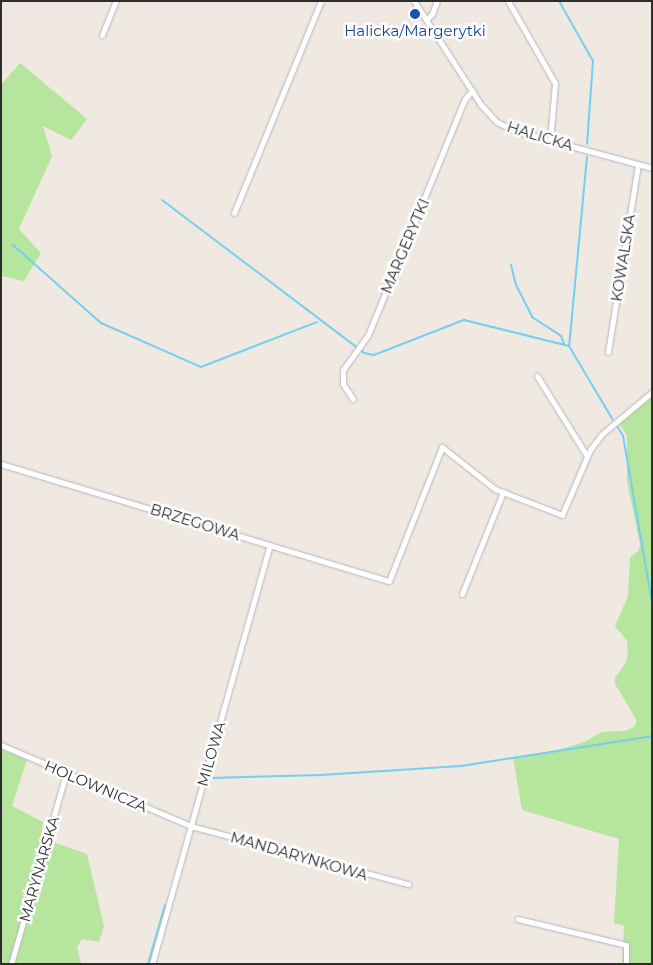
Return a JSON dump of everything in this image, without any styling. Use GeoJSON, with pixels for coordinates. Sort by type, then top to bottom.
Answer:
{"type":"FeatureCollection","features":[{"type":"Feature","properties":{"kind":"street"},"geometry":{"type":"LineString","coordinates":[[102,34],[116,1]]}},
{"type":"Feature","properties":{"kind":"street"},"geometry":{"type":"LineString","coordinates":[[234,213],[321,1]]}},
{"type":"Feature","properties":{"kind":"street","name":"HALICKA"},"geometry":{"type":"LineString","coordinates":[[414,1],[472,91],[497,122],[515,132],[652,168]]}},
{"type":"Feature","properties":{"kind":"street"},"geometry":{"type":"LineString","coordinates":[[424,17],[432,14],[437,1]]}},
{"type":"Feature","properties":{"kind":"street"},"geometry":{"type":"LineString","coordinates":[[508,1],[555,83],[550,141]]}},
{"type":"Feature","properties":{"kind":"street","name":"MARGERYTKI"},"geometry":{"type":"LineString","coordinates":[[351,399],[341,376],[343,370],[368,335],[465,99],[472,91]]}},
{"type":"Feature","properties":{"kind":"street","name":"KOWALSKA"},"geometry":{"type":"LineString","coordinates":[[608,352],[638,164]]}},
{"type":"Feature","properties":{"kind":"street"},"geometry":{"type":"LineString","coordinates":[[537,376],[587,456]]}},
{"type":"Feature","properties":{"kind":"street"},"geometry":{"type":"LineString","coordinates":[[462,594],[503,492],[562,515],[587,456],[602,434],[652,392]]}},
{"type":"Feature","properties":{"kind":"street","name":"BRZEGOWA"},"geometry":{"type":"LineString","coordinates":[[1,464],[389,581],[442,447],[503,492]]}},
{"type":"Feature","properties":{"kind":"street","name":"MILOWA"},"geometry":{"type":"LineString","coordinates":[[152,964],[270,545]]}},
{"type":"Feature","properties":{"kind":"street","name":"HOLOWNICZA"},"geometry":{"type":"LineString","coordinates":[[1,745],[191,826]]}},
{"type":"Feature","properties":{"kind":"street","name":"MARYNARSKA"},"geometry":{"type":"LineString","coordinates":[[11,964],[66,774]]}},
{"type":"Feature","properties":{"kind":"street","name":"MANDARYNKOWA"},"geometry":{"type":"LineString","coordinates":[[191,826],[408,884]]}},
{"type":"Feature","properties":{"kind":"street"},"geometry":{"type":"LineString","coordinates":[[518,919],[626,945],[626,964]]}},
{"type":"Feature","properties":{"kind":"green space"},"geometry":{"type":"Polygon","coordinates":[[[20,63],[87,119],[71,140],[43,126],[52,156],[19,229],[41,253],[24,281],[1,276],[1,85],[20,63]]]}},
{"type":"Feature","properties":{"kind":"green space"},"geometry":{"type":"Polygon","coordinates":[[[652,397],[652,964],[622,964],[624,926],[614,923],[619,839],[522,810],[513,757],[558,750],[584,742],[602,732],[625,731],[634,727],[637,721],[615,684],[615,678],[626,662],[628,651],[627,641],[615,626],[628,596],[630,558],[639,550],[640,544],[627,481],[627,436],[619,423],[652,397]]]}},
{"type":"Feature","properties":{"kind":"green space"},"geometry":{"type":"Polygon","coordinates":[[[1,749],[27,760],[12,806],[43,822],[41,838],[87,854],[104,926],[99,942],[82,939],[77,947],[81,964],[1,964],[1,749]]]}},
{"type":"Feature","properties":{"kind":"waterway"},"geometry":{"type":"LineString","coordinates":[[559,1],[593,61],[587,144]]}},
{"type":"Feature","properties":{"kind":"waterway"},"geometry":{"type":"LineString","coordinates":[[587,157],[569,346],[613,420]]}},
{"type":"Feature","properties":{"kind":"waterway"},"geometry":{"type":"LineString","coordinates":[[162,200],[364,353],[374,355],[464,320],[569,346]]}},
{"type":"Feature","properties":{"kind":"waterway"},"geometry":{"type":"LineString","coordinates":[[13,245],[101,323],[201,367],[317,322]]}},
{"type":"Feature","properties":{"kind":"waterway"},"geometry":{"type":"LineString","coordinates":[[511,265],[516,285],[532,317],[561,336],[564,344]]}},
{"type":"Feature","properties":{"kind":"waterway"},"geometry":{"type":"LineString","coordinates":[[617,426],[623,436],[652,602]]}},
{"type":"Feature","properties":{"kind":"waterway"},"geometry":{"type":"LineString","coordinates":[[210,778],[321,775],[461,766],[652,736]]}},
{"type":"Feature","properties":{"kind":"waterway"},"geometry":{"type":"LineString","coordinates":[[148,964],[165,905]]}},
{"type":"Feature","properties":{"kind":"place","name":"Halicka/Margerytki"},"geometry":{"type":"Point","coordinates":[415,14]}}]}
